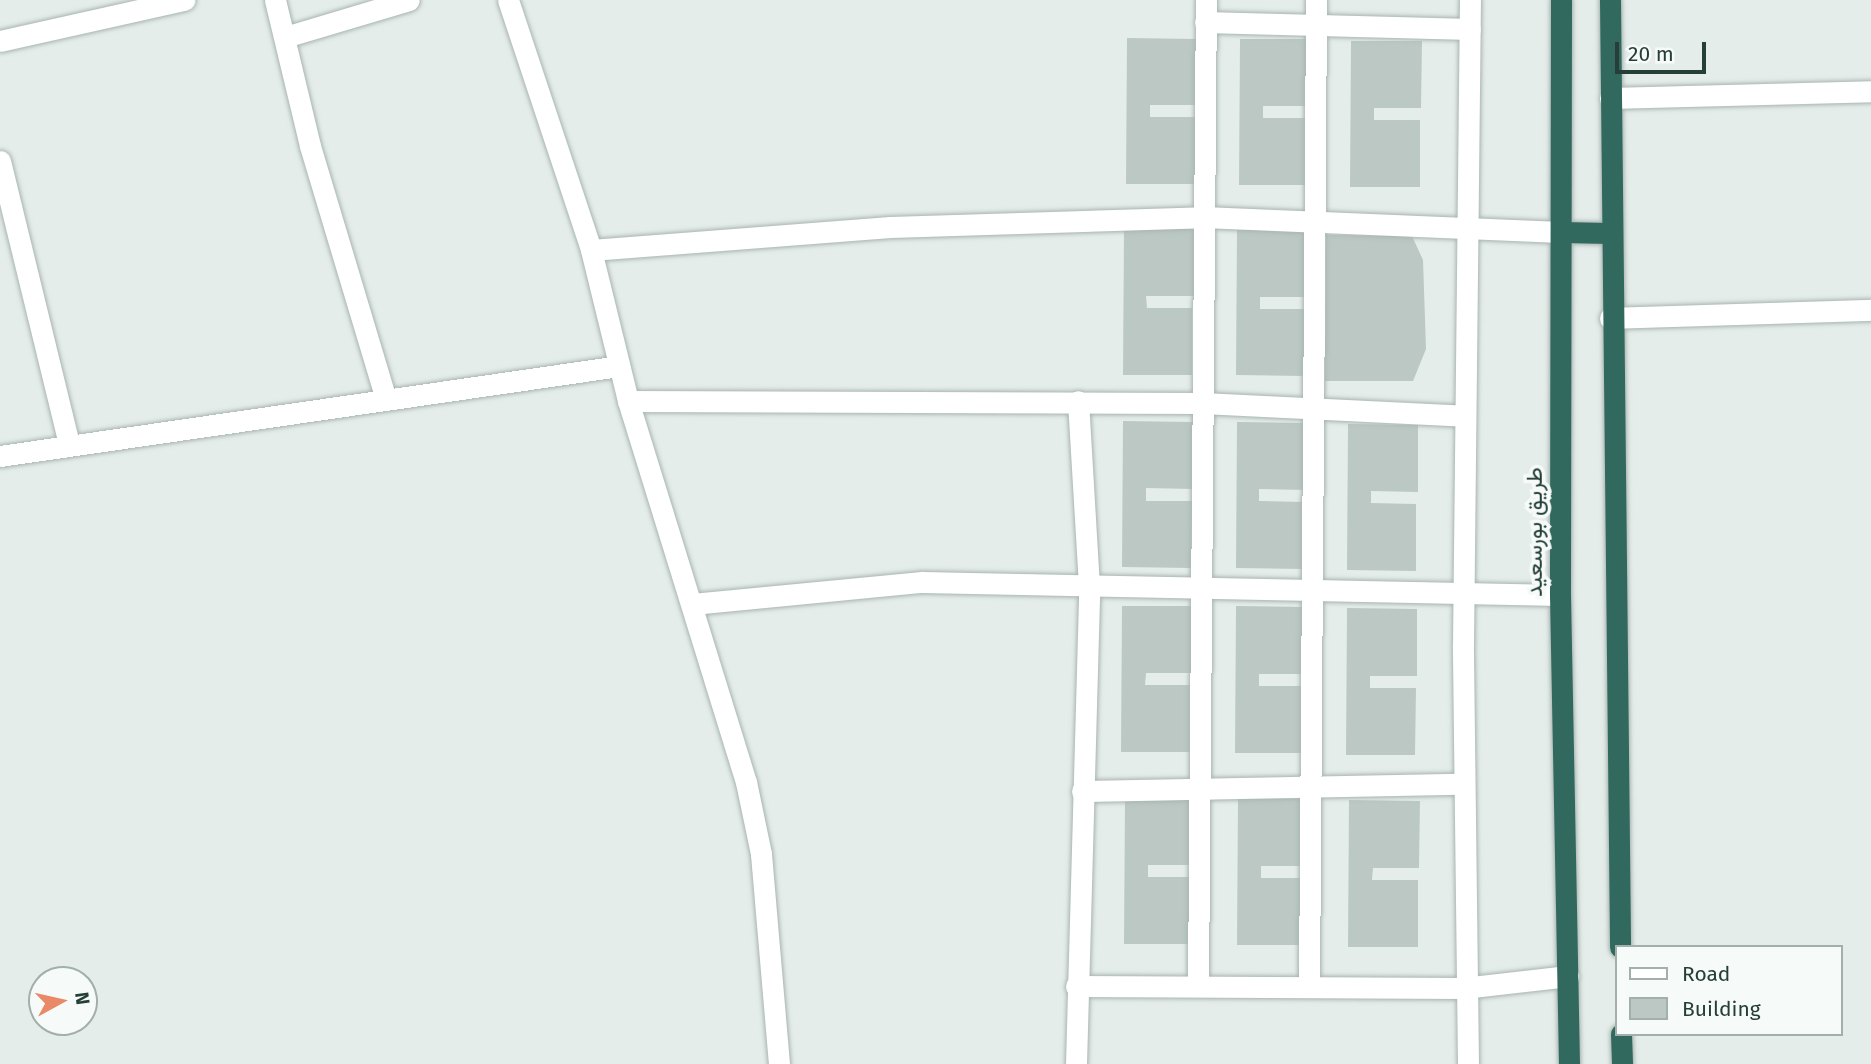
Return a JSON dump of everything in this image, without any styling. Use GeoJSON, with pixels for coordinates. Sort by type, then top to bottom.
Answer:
{"type":"FeatureCollection","features":[{"type":"Feature","properties":{"kind":"highway","name":"طريق بورسعيد"},"geometry":{"type":"LineString","coordinates":[[1561,0],[1560,595],[1569,1064]]}},
{"type":"Feature","properties":{"kind":"highway"},"geometry":{"type":"LineString","coordinates":[[1610,0],[1610,317],[1620,945]]}},
{"type":"Feature","properties":{"kind":"highway"},"geometry":{"type":"LineString","coordinates":[[1561,232],[1610,233]]}},
{"type":"Feature","properties":{"kind":"highway"},"geometry":{"type":"LineString","coordinates":[[1621,1036],[1622,1064]]}},
{"type":"Feature","properties":{"kind":"street"},"geometry":{"type":"LineString","coordinates":[[0,41],[114,8],[184,0]]}},
{"type":"Feature","properties":{"kind":"street"},"geometry":{"type":"LineString","coordinates":[[275,0],[386,399]]}},
{"type":"Feature","properties":{"kind":"street"},"geometry":{"type":"LineString","coordinates":[[285,37],[409,0]]}},
{"type":"Feature","properties":{"kind":"street"},"geometry":{"type":"LineString","coordinates":[[508,0],[591,250],[628,401],[746,782],[761,855],[779,1064]]}},
{"type":"Feature","properties":{"kind":"street"},"geometry":{"type":"LineString","coordinates":[[1198,986],[1206,0]]}},
{"type":"Feature","properties":{"kind":"street"},"geometry":{"type":"LineString","coordinates":[[1309,987],[1311,590],[1317,221],[1316,0]]}},
{"type":"Feature","properties":{"kind":"street"},"geometry":{"type":"LineString","coordinates":[[1468,1064],[1463,988],[1463,784],[1465,227],[1470,0]]}},
{"type":"Feature","properties":{"kind":"street"},"geometry":{"type":"LineString","coordinates":[[1205,22],[1470,29]]}},
{"type":"Feature","properties":{"kind":"street"},"geometry":{"type":"LineString","coordinates":[[1610,98],[1871,91]]}},
{"type":"Feature","properties":{"kind":"street"},"geometry":{"type":"LineString","coordinates":[[0,161],[69,443]]}},
{"type":"Feature","properties":{"kind":"street"},"geometry":{"type":"LineString","coordinates":[[591,250],[890,227],[1203,217],[1561,232]]}},
{"type":"Feature","properties":{"kind":"street"},"geometry":{"type":"LineString","coordinates":[[1610,317],[1871,310]]}},
{"type":"Feature","properties":{"kind":"street"},"geometry":{"type":"LineString","coordinates":[[0,456],[69,443],[619,366]]}},
{"type":"Feature","properties":{"kind":"street"},"geometry":{"type":"LineString","coordinates":[[628,401],[1202,403],[1313,412],[1465,416]]}},
{"type":"Feature","properties":{"kind":"street"},"geometry":{"type":"LineString","coordinates":[[1076,1064],[1076,986],[1089,586],[1078,401]]}},
{"type":"Feature","properties":{"kind":"street"},"geometry":{"type":"LineString","coordinates":[[692,604],[922,582],[1560,595]]}},
{"type":"Feature","properties":{"kind":"street"},"geometry":{"type":"LineString","coordinates":[[1082,791],[1199,786],[1463,784]]}},
{"type":"Feature","properties":{"kind":"street"},"geometry":{"type":"LineString","coordinates":[[1076,986],[1463,988],[1568,976]]}},
{"type":"Feature","properties":{"kind":"building"},"geometry":{"type":"Polygon","coordinates":[[[1127,38],[1197,39],[1197,105],[1150,105],[1150,117],[1196,117],[1195,184],[1126,184],[1127,38]]]}},
{"type":"Feature","properties":{"kind":"building"},"geometry":{"type":"Polygon","coordinates":[[[1240,39],[1310,39],[1310,106],[1263,106],[1263,118],[1309,118],[1308,185],[1239,185],[1240,39]]]}},
{"type":"Feature","properties":{"kind":"building"},"geometry":{"type":"Polygon","coordinates":[[[1351,41],[1422,41],[1421,108],[1374,108],[1374,120],[1420,120],[1420,187],[1350,187],[1351,41]]]}},
{"type":"Feature","properties":{"kind":"building"},"geometry":{"type":"Polygon","coordinates":[[[1124,229],[1194,229],[1194,296],[1146,296],[1147,308],[1192,308],[1192,375],[1123,375],[1124,229]]]}},
{"type":"Feature","properties":{"kind":"building"},"geometry":{"type":"Polygon","coordinates":[[[1237,230],[1308,230],[1307,297],[1260,297],[1260,309],[1306,309],[1305,376],[1236,375],[1237,230]]]}},
{"type":"Feature","properties":{"kind":"building"},"geometry":{"type":"Polygon","coordinates":[[[1326,235],[1412,236],[1423,260],[1426,349],[1413,381],[1325,381],[1326,235]]]}},
{"type":"Feature","properties":{"kind":"building"},"geometry":{"type":"Polygon","coordinates":[[[1123,421],[1193,422],[1193,489],[1146,488],[1146,501],[1192,501],[1191,568],[1122,567],[1123,421]]]}},
{"type":"Feature","properties":{"kind":"building"},"geometry":{"type":"Polygon","coordinates":[[[1237,422],[1307,423],[1307,490],[1259,489],[1259,501],[1305,502],[1305,569],[1236,568],[1237,422]]]}},
{"type":"Feature","properties":{"kind":"building"},"geometry":{"type":"Polygon","coordinates":[[[1348,424],[1418,425],[1418,492],[1371,491],[1371,503],[1416,504],[1416,571],[1347,570],[1348,424]]]}},
{"type":"Feature","properties":{"kind":"building"},"geometry":{"type":"Polygon","coordinates":[[[1122,606],[1193,606],[1192,673],[1146,673],[1145,685],[1191,685],[1191,752],[1121,752],[1122,606]]]}},
{"type":"Feature","properties":{"kind":"building"},"geometry":{"type":"Polygon","coordinates":[[[1236,606],[1306,607],[1306,674],[1259,674],[1259,686],[1304,686],[1304,753],[1235,753],[1236,606]]]}},
{"type":"Feature","properties":{"kind":"building"},"geometry":{"type":"Polygon","coordinates":[[[1347,608],[1417,609],[1417,676],[1370,676],[1370,688],[1416,688],[1415,755],[1346,755],[1347,608]]]}},
{"type":"Feature","properties":{"kind":"building"},"geometry":{"type":"Polygon","coordinates":[[[1125,798],[1195,798],[1195,865],[1148,865],[1148,877],[1194,877],[1193,944],[1124,944],[1125,798]]]}},
{"type":"Feature","properties":{"kind":"building"},"geometry":{"type":"Polygon","coordinates":[[[1238,798],[1308,799],[1308,866],[1261,866],[1261,878],[1307,878],[1306,945],[1237,945],[1238,798]]]}},
{"type":"Feature","properties":{"kind":"building"},"geometry":{"type":"Polygon","coordinates":[[[1349,800],[1420,801],[1419,868],[1373,868],[1372,880],[1418,880],[1418,947],[1348,947],[1349,800]]]}}]}
